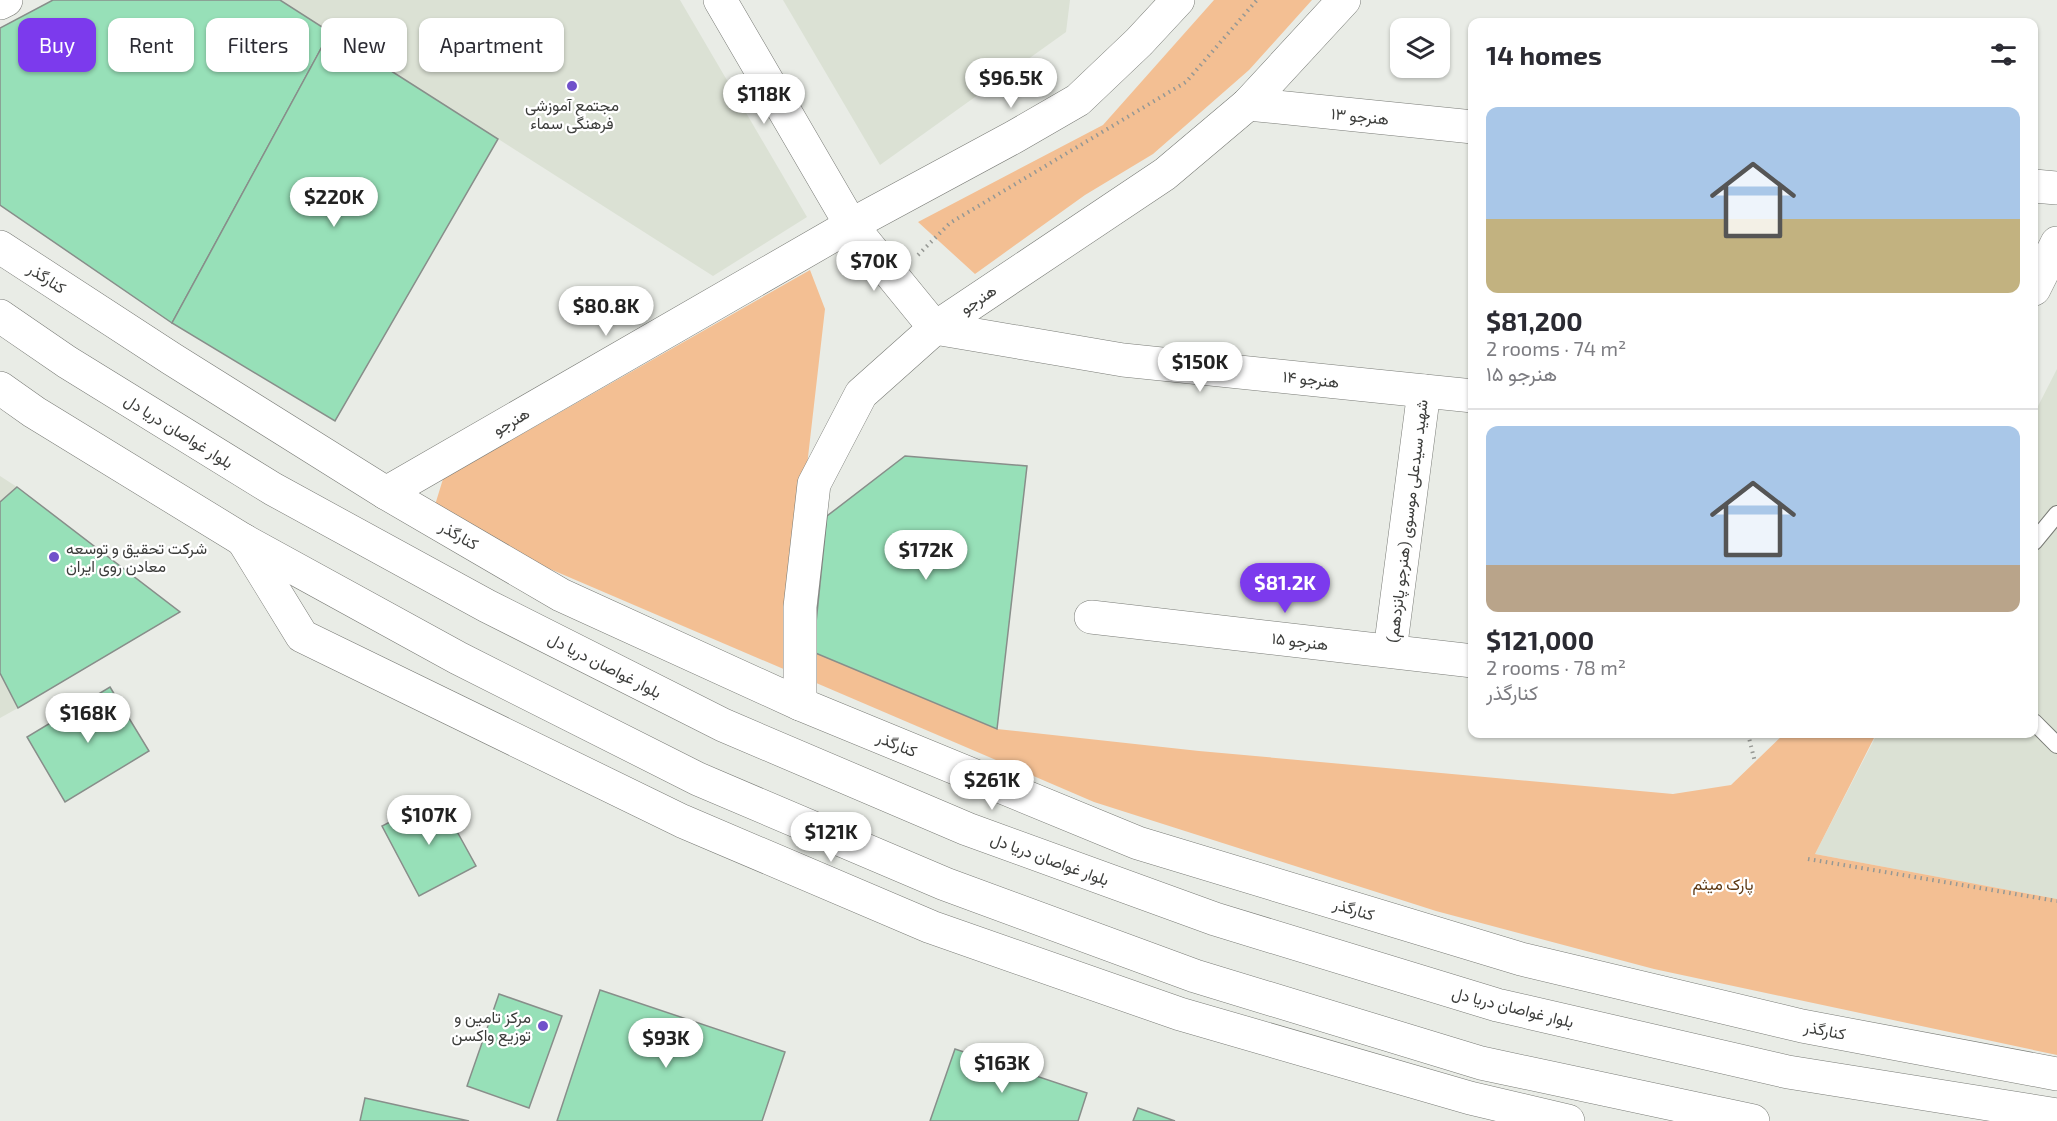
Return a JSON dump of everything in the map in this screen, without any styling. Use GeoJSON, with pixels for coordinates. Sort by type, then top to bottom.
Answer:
{"type":"FeatureCollection","features":[{"type":"Feature","properties":{"kind":"street"},"geometry":{"type":"LineString","coordinates":[[0,3],[6,0]]}},
{"type":"Feature","properties":{"kind":"street"},"geometry":{"type":"LineString","coordinates":[[720,0],[851,225],[935,328]]}},
{"type":"Feature","properties":{"kind":"street","name":"هنرجو"},"geometry":{"type":"LineString","coordinates":[[386,493],[851,225],[1078,100],[1139,42],[1178,0]]}},
{"type":"Feature","properties":{"kind":"street","name":"هنرجو"},"geometry":{"type":"LineString","coordinates":[[800,704],[800,607],[814,484],[861,394],[935,328],[1166,174],[1248,104],[1344,0]]}},
{"type":"Feature","properties":{"kind":"street","name":"هنرجو ۱۳"},"geometry":{"type":"LineString","coordinates":[[1248,104],[1468,126]]}},
{"type":"Feature","properties":{"kind":"street"},"geometry":{"type":"LineString","coordinates":[[2038,186],[2057,188]]}},
{"type":"Feature","properties":{"kind":"street"},"geometry":{"type":"LineString","coordinates":[[2038,281],[2057,243]]}},
{"type":"Feature","properties":{"kind":"street","name":"کنارگذر"},"geometry":{"type":"LineString","coordinates":[[0,247],[386,493],[561,595],[800,704],[1138,843],[1521,959],[1802,1026],[2057,1074]]}},
{"type":"Feature","properties":{"kind":"street","name":"بلوار غواصان دریا دل"},"geometry":{"type":"LineString","coordinates":[[0,316],[67,362],[273,489],[487,606],[723,725],[967,829],[1215,919],[1497,1005],[1788,1072],[2057,1115]]}},
{"type":"Feature","properties":{"kind":"street","name":"هنرجو ۱۴"},"geometry":{"type":"LineString","coordinates":[[935,328],[1123,360],[1468,395]]}},
{"type":"Feature","properties":{"kind":"street"},"geometry":{"type":"LineString","coordinates":[[0,388],[34,412],[243,540],[458,658],[698,779],[945,884],[1195,976],[1481,1063],[1753,1121]]}},
{"type":"Feature","properties":{"kind":"street","name":"شهید سیدعلی موسوی (هنرجو پانزدهم)"},"geometry":{"type":"LineString","coordinates":[[1390,651],[1424,391]]}},
{"type":"Feature","properties":{"kind":"street"},"geometry":{"type":"LineString","coordinates":[[243,540],[302,636],[682,821],[931,927],[1180,1014],[1470,1098],[1568,1121]]}},
{"type":"Feature","properties":{"kind":"street","name":"هنرجو ۱۵"},"geometry":{"type":"LineString","coordinates":[[1091,617],[1468,660]]}},
{"type":"Feature","properties":{"kind":"lane"},"geometry":{"type":"LineString","coordinates":[[2038,537],[2057,514]]}},
{"type":"Feature","properties":{"kind":"lane"},"geometry":{"type":"LineString","coordinates":[[2038,726],[2057,745]]}},
{"type":"Feature","properties":{"kind":"path"},"geometry":{"type":"LineString","coordinates":[[894,277],[950,223],[1186,82],[1257,0]]}},
{"type":"Feature","properties":{"kind":"path"},"geometry":{"type":"LineString","coordinates":[[1749,738],[1755,762]]}},
{"type":"Feature","properties":{"kind":"path"},"geometry":{"type":"LineString","coordinates":[[1808,859],[2057,901]]}},
{"type":"Feature","properties":{"kind":"shaded area","name":"مجتمع آموزشی فرهنگی سماء"},"geometry":{"type":"Polygon","coordinates":[[[280,0],[680,0],[807,217],[713,276],[393,72],[407,72],[407,18],[321,18],[321,26],[280,0]]]}},
{"type":"Feature","properties":{"kind":"shaded area"},"geometry":{"type":"Polygon","coordinates":[[[783,0],[1070,0],[1066,32],[880,165],[783,0]]]}},
{"type":"Feature","properties":{"kind":"shaded area"},"geometry":{"type":"Polygon","coordinates":[[[2057,369],[2057,899],[1815,854],[1875,738],[2038,738],[2038,406],[2057,369]]]}},
{"type":"Feature","properties":{"kind":"shaded area"},"geometry":{"type":"Polygon","coordinates":[[[0,476],[17,487],[0,502],[0,476]]]}},
{"type":"Feature","properties":{"kind":"shaded area"},"geometry":{"type":"Polygon","coordinates":[[[0,673],[18,708],[0,718],[0,673]]]}},
{"type":"Feature","properties":{"kind":"green space"},"geometry":{"type":"Polygon","coordinates":[[[1214,0],[1312,0],[1249,70],[1153,154],[1085,195],[975,274],[918,222],[1103,125],[1214,0]]]}},
{"type":"Feature","properties":{"kind":"green space","name":"پارک میثم"},"geometry":{"type":"Polygon","coordinates":[[[810,270],[825,309],[787,640],[997,729],[1199,751],[1673,794],[1731,785],[1780,738],[1874,738],[1815,854],[2057,899],[2057,1055],[1654,969],[1436,911],[1094,802],[431,518],[443,479],[810,270]]]}},
{"type":"Feature","properties":{"kind":"building"},"geometry":{"type":"Polygon","coordinates":[[[53,0],[280,0],[308,18],[206,18],[206,72],[308,72],[172,323],[0,205],[0,28],[18,18],[18,72],[96,72],[96,18],[19,18],[53,0]]]}},
{"type":"Feature","properties":{"kind":"building"},"geometry":{"type":"Polygon","coordinates":[[[309,19],[321,26],[321,49],[309,71],[309,19]]]}},
{"type":"Feature","properties":{"kind":"building"},"geometry":{"type":"Polygon","coordinates":[[[321,49],[321,72],[393,72],[498,139],[335,421],[172,323],[321,49]]]}},
{"type":"Feature","properties":{"kind":"building"},"geometry":{"type":"Polygon","coordinates":[[[905,456],[1027,466],[997,729],[813,652],[827,516],[905,456]]]}},
{"type":"Feature","properties":{"kind":"building","name":"شرکت تحقیق و توسعه معادن روی ایران"},"geometry":{"type":"Polygon","coordinates":[[[17,487],[180,612],[18,708],[0,673],[0,502],[17,487]]]}},
{"type":"Feature","properties":{"kind":"building"},"geometry":{"type":"Polygon","coordinates":[[[110,687],[149,751],[65,802],[27,737],[110,687]]]}},
{"type":"Feature","properties":{"kind":"building"},"geometry":{"type":"Polygon","coordinates":[[[438,797],[476,866],[419,896],[382,826],[438,797]]]}},
{"type":"Feature","properties":{"kind":"building"},"geometry":{"type":"Polygon","coordinates":[[[600,990],[785,1052],[762,1121],[557,1121],[600,990]]]}},
{"type":"Feature","properties":{"kind":"building"},"geometry":{"type":"Polygon","coordinates":[[[499,994],[562,1016],[529,1108],[467,1086],[499,994]]]}},
{"type":"Feature","properties":{"kind":"building"},"geometry":{"type":"Polygon","coordinates":[[[955,1049],[1087,1093],[1078,1121],[930,1121],[955,1049]]]}},
{"type":"Feature","properties":{"kind":"building"},"geometry":{"type":"Polygon","coordinates":[[[365,1098],[469,1121],[360,1121],[365,1098]]]}},
{"type":"Feature","properties":{"kind":"building"},"geometry":{"type":"Polygon","coordinates":[[[1138,1108],[1175,1121],[1133,1121],[1138,1108]]]}},
{"type":"Feature","properties":{"kind":"place","name":"مجتمع آموزشی فرهنگی سماء"},"geometry":{"type":"Point","coordinates":[572,86]}},
{"type":"Feature","properties":{"kind":"place","name":"شرکت تحقیق و توسعه معادن روی ایران"},"geometry":{"type":"Point","coordinates":[54,557]}},
{"type":"Feature","properties":{"kind":"place","name":"مرکز تامین و توزیع واکسن"},"geometry":{"type":"Point","coordinates":[543,1026]}}]}
